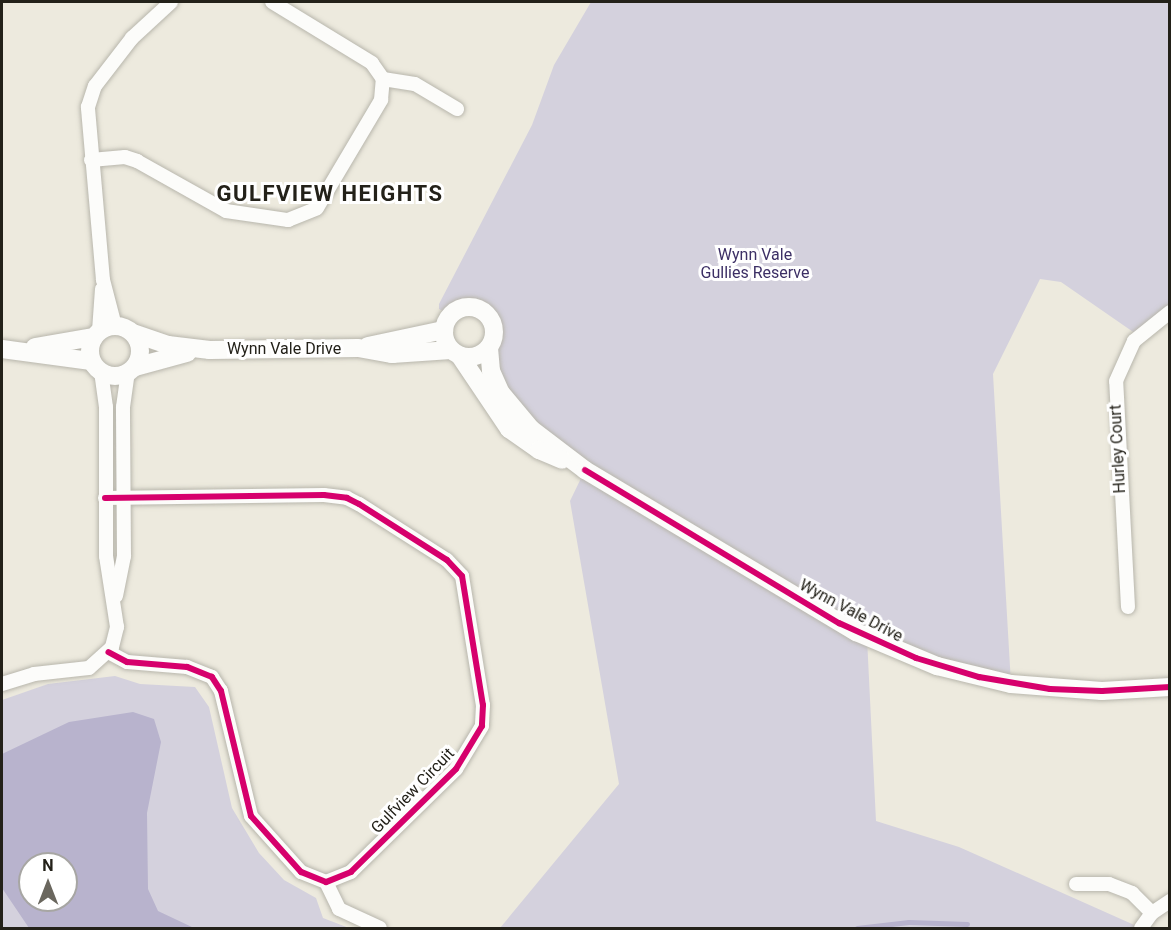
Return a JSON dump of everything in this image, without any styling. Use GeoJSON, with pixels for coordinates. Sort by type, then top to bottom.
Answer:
{"type":"FeatureCollection","features":[{"type":"Feature","properties":{"kind":"main road"},"geometry":{"type":"LineString","coordinates":[[457,310],[480,310],[493,323],[495,333],[489,348],[478,356],[455,353],[444,330],[448,318],[457,310]]}},
{"type":"Feature","properties":{"kind":"main road","name":"Wynn Vale Drive"},"geometry":{"type":"LineString","coordinates":[[358,348],[444,330]]}},
{"type":"Feature","properties":{"kind":"main road"},"geometry":{"type":"LineString","coordinates":[[96,367],[89,349],[102,331]]}},
{"type":"Feature","properties":{"kind":"main road"},"geometry":{"type":"LineString","coordinates":[[2,349],[22,349],[102,331],[133,333],[140,351],[131,370],[115,377],[96,367],[22,349]]}},
{"type":"Feature","properties":{"kind":"main road","name":"Wynn Vale Drive"},"geometry":{"type":"LineString","coordinates":[[133,333],[166,345],[210,350],[358,348],[392,354],[455,353],[509,429],[539,450],[585,470]]}},
{"type":"Feature","properties":{"kind":"main road","name":"Wynn Vale Drive"},"geometry":{"type":"LineString","coordinates":[[489,348],[491,371],[509,406],[531,429],[585,470],[839,623],[915,658],[979,678],[1034,687],[1102,691],[1170,687]]}},
{"type":"Feature","properties":{"kind":"main road","name":"Wynn Vale Drive"},"geometry":{"type":"LineString","coordinates":[[131,370],[210,350]]}},
{"type":"Feature","properties":{"kind":"street"},"geometry":{"type":"LineString","coordinates":[[102,331],[103,280],[87,110],[95,87],[132,38],[171,2]]}},
{"type":"Feature","properties":{"kind":"street"},"geometry":{"type":"LineString","coordinates":[[272,2],[372,63],[384,79],[415,84],[457,109]]}},
{"type":"Feature","properties":{"kind":"street"},"geometry":{"type":"LineString","coordinates":[[91,160],[132,159],[219,209],[297,219],[311,213],[323,199],[381,100],[384,79]]}},
{"type":"Feature","properties":{"kind":"street","name":"Hurley Court"},"geometry":{"type":"LineString","coordinates":[[1128,607],[1116,381],[1134,341],[1170,312]]}},
{"type":"Feature","properties":{"kind":"street"},"geometry":{"type":"LineString","coordinates":[[2,684],[34,674],[89,668],[108,652],[117,627],[116,601],[106,556],[106,407],[96,367]]}},
{"type":"Feature","properties":{"kind":"street"},"geometry":{"type":"LineString","coordinates":[[116,601],[124,556],[123,407],[131,370]]}},
{"type":"Feature","properties":{"kind":"street","name":"Gulfview Circuit"},"geometry":{"type":"LineString","coordinates":[[105,498],[347,498],[447,560],[462,576],[483,705],[482,726],[456,769],[351,872],[326,882]]}},
{"type":"Feature","properties":{"kind":"street"},"geometry":{"type":"LineString","coordinates":[[108,652],[128,662],[187,667],[212,678],[221,692],[251,816],[301,872],[326,882],[339,909],[380,928]]}},
{"type":"Feature","properties":{"kind":"street"},"geometry":{"type":"LineString","coordinates":[[1076,884],[1108,884],[1124,890],[1152,913]]}},
{"type":"Feature","properties":{"kind":"street"},"geometry":{"type":"LineString","coordinates":[[1141,928],[1152,913],[1170,901]]}},
{"type":"Feature","properties":{"kind":"green space","name":"Wynn Vale Gullies Reserve"},"geometry":{"type":"Polygon","coordinates":[[[591,2],[1169,2],[1169,312],[1139,336],[1061,282],[1040,279],[993,374],[1011,684],[867,638],[876,821],[959,847],[1141,928],[500,928],[619,784],[570,501],[585,470],[509,406],[492,343],[493,323],[487,315],[469,307],[451,315],[439,309],[439,304],[532,125],[554,65],[591,2]]]}},
{"type":"Feature","properties":{"kind":"green space"},"geometry":{"type":"Polygon","coordinates":[[[115,676],[140,684],[195,687],[209,707],[232,808],[259,853],[284,880],[316,898],[323,918],[349,928],[2,928],[2,700],[48,684],[115,676]]]}},
{"type":"Feature","properties":{"kind":"shaded area"},"geometry":{"type":"Polygon","coordinates":[[[133,712],[154,719],[161,742],[147,813],[148,889],[158,911],[194,928],[29,928],[18,912],[78,912],[78,852],[18,852],[18,912],[2,888],[2,754],[69,722],[133,712]]]}},
{"type":"Feature","properties":{"kind":"waterway"},"geometry":{"type":"LineString","coordinates":[[857,928],[909,922],[967,924]]}},
{"type":"Feature","properties":{"kind":"cycle path"},"geometry":{"type":"LineString","coordinates":[[585,470],[839,623],[916,658],[979,677],[1050,689],[1102,691],[1170,687]]}},
{"type":"Feature","properties":{"kind":"cycle path"},"geometry":{"type":"LineString","coordinates":[[105,498],[324,495],[347,498],[359,504],[447,560],[462,576],[483,705],[482,726],[456,769],[351,872],[326,882],[301,872],[251,816],[221,691],[212,677],[187,667],[127,662],[108,652]]}},
{"type":"Feature","properties":{"kind":"district","name":"GULFVIEW HEIGHTS"},"geometry":{"type":"Point","coordinates":[330,194]}}]}
